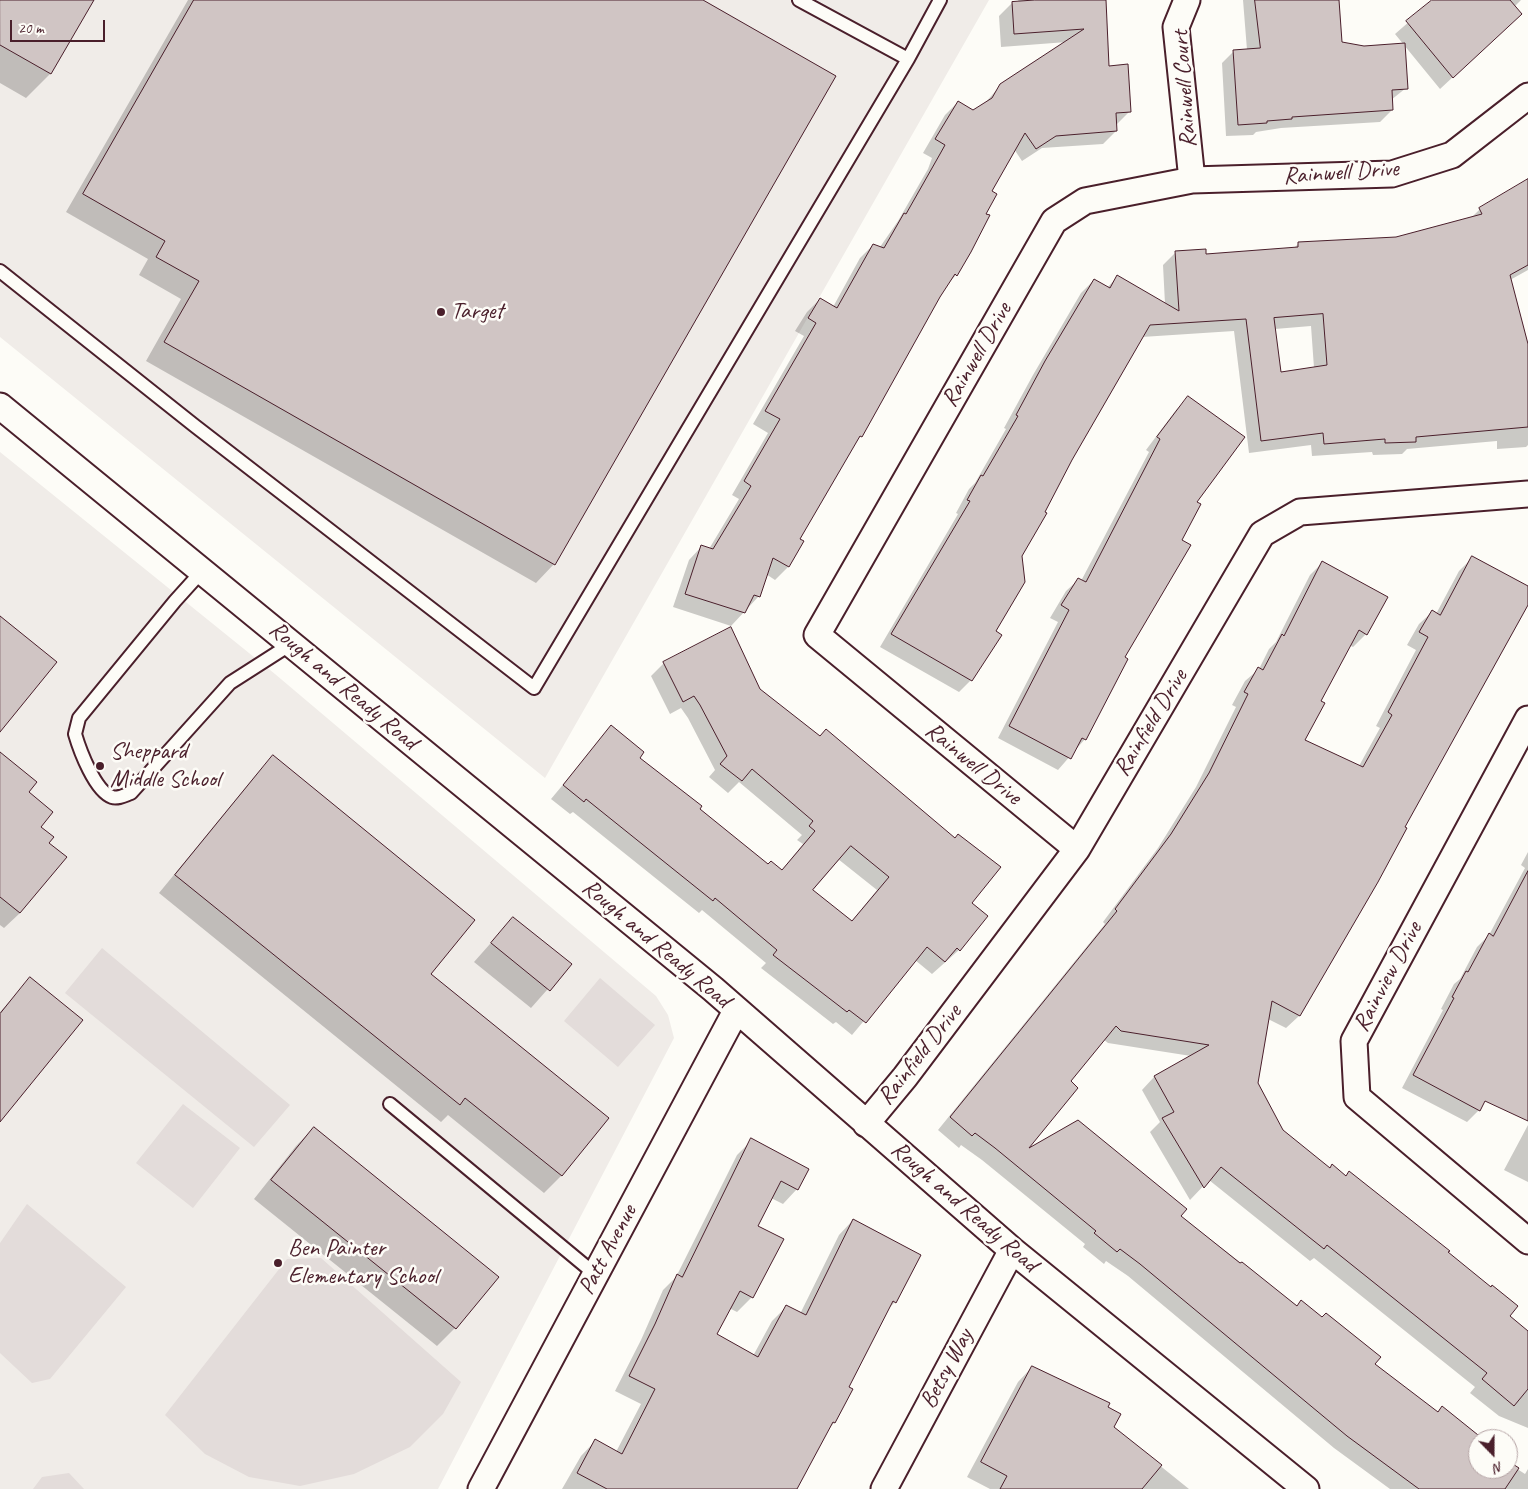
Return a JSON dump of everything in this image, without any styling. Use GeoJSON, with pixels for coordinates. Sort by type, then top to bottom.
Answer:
{"type":"FeatureCollection","features":[{"type":"Feature","properties":{"kind":"street","name":"Rainwell Court"},"geometry":{"type":"LineString","coordinates":[[1188,0],[1176,27],[1192,180]]}},
{"type":"Feature","properties":{"kind":"street","name":"Rainwell Drive"},"geometry":{"type":"LineString","coordinates":[[1077,849],[817,635],[1054,221],[1086,201],[1192,180],[1392,174],[1452,156],[1528,96]]}},
{"type":"Feature","properties":{"kind":"street","name":"Rough and Ready Road"},"geometry":{"type":"LineString","coordinates":[[0,406],[203,570],[713,990],[1012,1250],[1306,1489]]}},
{"type":"Feature","properties":{"kind":"street","name":"Rainfield Drive"},"geometry":{"type":"LineString","coordinates":[[866,1124],[905,1077],[1077,849],[1262,534],[1300,512],[1528,494]]}},
{"type":"Feature","properties":{"kind":"street","name":"Rainview Drive"},"geometry":{"type":"LineString","coordinates":[[1528,719],[1354,1041],[1357,1097],[1528,1241]]}},
{"type":"Feature","properties":{"kind":"street","name":"Patt Avenue"},"geometry":{"type":"LineString","coordinates":[[481,1489],[736,1011]]}},
{"type":"Feature","properties":{"kind":"street","name":"Betsy Way"},"geometry":{"type":"LineString","coordinates":[[884,1489],[1012,1250]]}},
{"type":"Feature","properties":{"kind":"lane"},"geometry":{"type":"LineString","coordinates":[[799,0],[908,59]]}},
{"type":"Feature","properties":{"kind":"lane"},"geometry":{"type":"LineString","coordinates":[[0,271],[195,426],[534,688],[908,59],[940,0]]}},
{"type":"Feature","properties":{"kind":"lane"},"geometry":{"type":"LineString","coordinates":[[203,570],[175,601],[79,718],[75,734],[100,789],[117,798],[131,794],[230,683],[291,644]]}},
{"type":"Feature","properties":{"kind":"lane"},"geometry":{"type":"LineString","coordinates":[[390,1104],[595,1274]]}},
{"type":"Feature","properties":{"kind":"shaded area"},"geometry":{"type":"Polygon","coordinates":[[[0,0],[989,0],[545,778],[0,337],[0,0]]]}},
{"type":"Feature","properties":{"kind":"shaded area","name":"Ben Painter Elementary School"},"geometry":{"type":"Polygon","coordinates":[[[0,452],[275,674],[656,996],[668,1015],[674,1038],[438,1489],[0,1489],[0,452]]]}},
{"type":"Feature","properties":{"kind":"shaded area"},"geometry":{"type":"Polygon","coordinates":[[[102,948],[290,1105],[254,1147],[65,993],[102,948]]]}},
{"type":"Feature","properties":{"kind":"shaded area"},"geometry":{"type":"Polygon","coordinates":[[[600,978],[655,1025],[618,1067],[564,1021],[600,978]]]}},
{"type":"Feature","properties":{"kind":"shaded area"},"geometry":{"type":"Polygon","coordinates":[[[183,1104],[240,1148],[193,1208],[136,1163],[183,1104]]]}},
{"type":"Feature","properties":{"kind":"shaded area"},"geometry":{"type":"Polygon","coordinates":[[[27,1204],[126,1287],[50,1379],[32,1383],[0,1353],[0,1243],[27,1204]]]}},
{"type":"Feature","properties":{"kind":"shaded area"},"geometry":{"type":"Polygon","coordinates":[[[321,1258],[461,1382],[443,1414],[410,1447],[354,1474],[300,1486],[249,1477],[205,1454],[165,1415],[287,1259],[321,1258]]]}},
{"type":"Feature","properties":{"kind":"shaded area"},"geometry":{"type":"Polygon","coordinates":[[[69,1473],[84,1489],[33,1489],[42,1477],[69,1473]]]}},
{"type":"Feature","properties":{"kind":"building"},"geometry":{"type":"Polygon","coordinates":[[[0,0],[94,0],[51,74],[0,45],[0,0]]]}},
{"type":"Feature","properties":{"kind":"building","name":"Target"},"geometry":{"type":"Polygon","coordinates":[[[194,0],[703,0],[836,76],[555,565],[164,342],[199,281],[156,257],[165,241],[83,194],[194,0]]]}},
{"type":"Feature","properties":{"kind":"building"},"geometry":{"type":"Polygon","coordinates":[[[1035,0],[1106,0],[1109,66],[1128,64],[1131,112],[1116,113],[1117,131],[1056,136],[1036,149],[1025,133],[992,191],[997,194],[986,214],[990,215],[971,252],[957,276],[955,274],[940,297],[862,437],[860,436],[800,539],[804,541],[789,567],[773,558],[760,597],[754,595],[745,613],[685,594],[701,545],[713,549],[751,486],[744,481],[780,419],[765,411],[816,323],[808,318],[820,298],[837,308],[873,244],[884,248],[904,213],[906,214],[945,145],[935,139],[958,101],[973,110],[992,98],[1000,84],[1084,29],[1014,34],[1012,2],[1035,0]]]}},
{"type":"Feature","properties":{"kind":"building"},"geometry":{"type":"Polygon","coordinates":[[[1255,0],[1339,0],[1342,42],[1364,46],[1405,43],[1408,89],[1392,90],[1393,110],[1292,117],[1292,119],[1267,121],[1267,123],[1238,125],[1233,50],[1260,48],[1255,0]]]}},
{"type":"Feature","properties":{"kind":"building"},"geometry":{"type":"Polygon","coordinates":[[[1432,0],[1510,0],[1522,14],[1453,78],[1406,21],[1432,0]]]}},
{"type":"Feature","properties":{"kind":"building"},"geometry":{"type":"Polygon","coordinates":[[[1528,179],[1528,265],[1510,275],[1528,344],[1528,427],[1416,437],[1416,442],[1385,443],[1385,439],[1324,444],[1323,433],[1261,441],[1246,319],[1150,325],[1072,460],[1045,512],[1047,513],[1022,556],[1025,582],[996,631],[1002,635],[972,681],[891,634],[970,501],[967,500],[1018,416],[1016,415],[1045,361],[1094,279],[1110,288],[1117,275],[1179,311],[1175,251],[1206,249],[1206,254],[1298,247],[1298,242],[1396,237],[1482,214],[1479,208],[1528,179]],[[1323,314],[1274,318],[1281,372],[1327,365],[1323,314]]]}},
{"type":"Feature","properties":{"kind":"building"},"geometry":{"type":"Polygon","coordinates":[[[1188,396],[1245,437],[1197,502],[1201,504],[1182,540],[1191,545],[1125,657],[1128,659],[1086,740],[1082,738],[1071,759],[1009,726],[1069,610],[1061,605],[1078,578],[1086,582],[1160,439],[1157,437],[1188,396]]]}},
{"type":"Feature","properties":{"kind":"building"},"geometry":{"type":"Polygon","coordinates":[[[1472,556],[1528,586],[1528,605],[1405,827],[1407,828],[1378,882],[1300,1016],[1272,1001],[1258,1083],[1283,1130],[1330,1168],[1332,1164],[1346,1176],[1349,1171],[1450,1251],[1448,1252],[1491,1287],[1492,1285],[1518,1306],[1510,1316],[1528,1331],[1528,1389],[1514,1406],[1482,1379],[1487,1373],[1327,1245],[1324,1249],[1221,1167],[1204,1188],[1162,1118],[1174,1112],[1154,1076],[1209,1045],[1121,1031],[1116,1026],[1071,1081],[1078,1088],[1029,1148],[1078,1120],[1187,1209],[1181,1216],[1240,1263],[1242,1262],[1297,1306],[1301,1300],[1322,1317],[1326,1313],[1381,1357],[1375,1364],[1438,1412],[1442,1406],[1471,1429],[1468,1429],[1468,1479],[1512,1479],[1505,1489],[1419,1489],[1347,1436],[1140,1264],[1120,1249],[1117,1252],[1094,1233],[1096,1231],[995,1148],[975,1133],[972,1136],[950,1117],[1117,911],[1115,909],[1171,834],[1209,773],[1248,694],[1244,692],[1258,667],[1263,670],[1282,634],[1284,636],[1322,561],[1388,597],[1367,635],[1359,630],[1321,701],[1325,703],[1305,740],[1363,767],[1392,715],[1388,712],[1428,637],[1419,632],[1432,610],[1440,615],[1472,556]]]}},
{"type":"Feature","properties":{"kind":"building"},"geometry":{"type":"Polygon","coordinates":[[[0,616],[57,662],[0,732],[0,616]]]}},
{"type":"Feature","properties":{"kind":"building"},"geometry":{"type":"Polygon","coordinates":[[[731,627],[760,689],[820,736],[826,729],[955,838],[958,834],[1001,867],[972,903],[988,916],[960,951],[957,948],[945,962],[927,947],[866,1023],[849,1010],[847,1012],[773,955],[777,950],[715,898],[713,901],[586,799],[584,802],[563,785],[611,725],[644,752],[640,758],[702,806],[700,809],[768,864],[771,861],[782,870],[815,831],[809,826],[813,821],[752,769],[742,781],[720,764],[727,756],[700,705],[694,696],[683,702],[663,662],[731,627]],[[851,846],[813,890],[852,921],[889,877],[851,846]]]}},
{"type":"Feature","properties":{"kind":"building"},"geometry":{"type":"Polygon","coordinates":[[[0,752],[37,782],[29,792],[53,812],[41,827],[54,837],[49,843],[67,857],[20,913],[0,897],[0,752]]]}},
{"type":"Feature","properties":{"kind":"building"},"geometry":{"type":"Polygon","coordinates":[[[273,755],[475,920],[431,974],[609,1118],[562,1176],[465,1098],[460,1105],[175,875],[273,755]]]}},
{"type":"Feature","properties":{"kind":"building"},"geometry":{"type":"Polygon","coordinates":[[[1528,871],[1528,1121],[1485,1101],[1480,1111],[1413,1075],[1454,998],[1452,997],[1466,971],[1468,972],[1489,933],[1493,936],[1528,871]]]}},
{"type":"Feature","properties":{"kind":"building"},"geometry":{"type":"Polygon","coordinates":[[[513,917],[572,964],[550,991],[491,943],[513,917]]]}},
{"type":"Feature","properties":{"kind":"building"},"geometry":{"type":"Polygon","coordinates":[[[30,977],[83,1020],[0,1122],[0,1014],[30,977]]]}},
{"type":"Feature","properties":{"kind":"building"},"geometry":{"type":"Polygon","coordinates":[[[314,1127],[499,1277],[456,1329],[271,1180],[314,1127]]]}},
{"type":"Feature","properties":{"kind":"building"},"geometry":{"type":"Polygon","coordinates":[[[751,1138],[809,1169],[798,1190],[781,1181],[758,1226],[784,1239],[753,1298],[740,1291],[717,1334],[758,1357],[786,1305],[806,1315],[853,1219],[921,1255],[896,1303],[893,1301],[849,1387],[853,1389],[797,1489],[607,1489],[577,1473],[595,1439],[622,1454],[655,1389],[629,1376],[677,1274],[682,1277],[751,1138]]]}},
{"type":"Feature","properties":{"kind":"building"},"geometry":{"type":"Polygon","coordinates":[[[1032,1366],[1110,1403],[1108,1407],[1121,1414],[1114,1427],[1162,1465],[1142,1489],[1000,1489],[1007,1476],[981,1462],[1032,1366]]]}},
{"type":"Feature","properties":{"kind":"place","name":"Target"},"geometry":{"type":"Point","coordinates":[441,312]}},
{"type":"Feature","properties":{"kind":"place","name":"Sheppard Middle School"},"geometry":{"type":"Point","coordinates":[100,766]}},
{"type":"Feature","properties":{"kind":"place","name":"Ben Painter Elementary School"},"geometry":{"type":"Point","coordinates":[278,1263]}}]}
